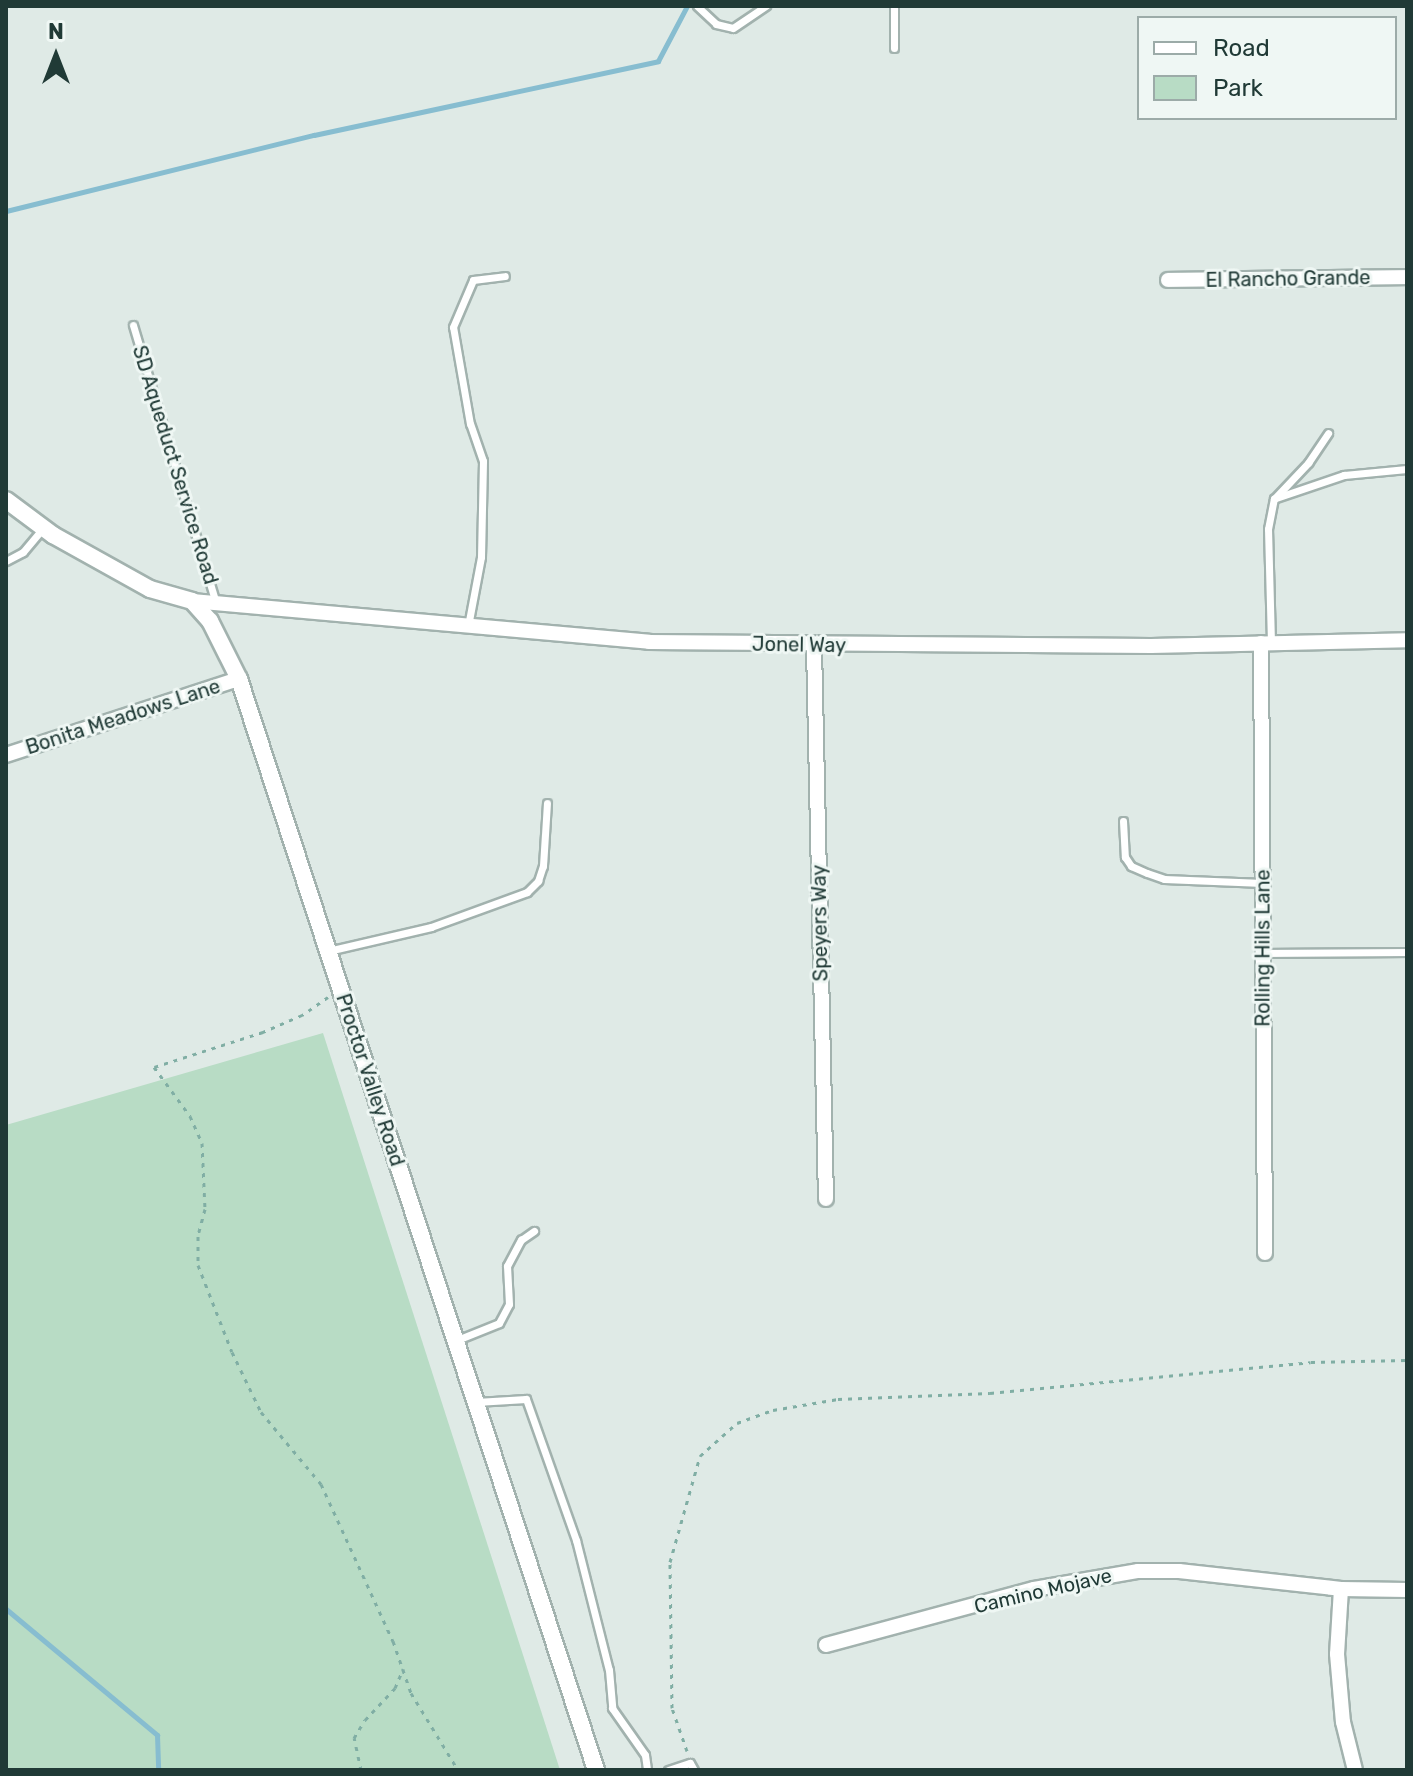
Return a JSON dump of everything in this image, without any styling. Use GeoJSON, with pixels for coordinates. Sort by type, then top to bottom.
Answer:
{"type":"FeatureCollection","features":[{"type":"Feature","properties":{"kind":"street","name":"El Rancho Grande"},"geometry":{"type":"LineString","coordinates":[[1168,280],[1407,277]]}},
{"type":"Feature","properties":{"kind":"street"},"geometry":{"type":"LineString","coordinates":[[6,500],[43,528],[150,589],[192,601]]}},
{"type":"Feature","properties":{"kind":"street","name":"Jonel Way"},"geometry":{"type":"LineString","coordinates":[[192,601],[649,642],[814,646],[1407,640]]}},
{"type":"Feature","properties":{"kind":"street","name":"Proctor Valley Road"},"geometry":{"type":"LineString","coordinates":[[192,601],[210,621],[239,679],[596,1770]]}},
{"type":"Feature","properties":{"kind":"street","name":"Rolling Hills Lane"},"geometry":{"type":"LineString","coordinates":[[1265,1253],[1263,883],[1266,643]]}},
{"type":"Feature","properties":{"kind":"street","name":"Speyers Way"},"geometry":{"type":"LineString","coordinates":[[814,646],[826,1199]]}},
{"type":"Feature","properties":{"kind":"street","name":"Bonita Meadows Lane"},"geometry":{"type":"LineString","coordinates":[[6,755],[239,679]]}},
{"type":"Feature","properties":{"kind":"street","name":"Camino Mojave"},"geometry":{"type":"LineString","coordinates":[[826,1645],[1034,1589],[1108,1575],[1179,1571],[1341,1589],[1407,1590]]}},
{"type":"Feature","properties":{"kind":"street"},"geometry":{"type":"LineString","coordinates":[[1341,1589],[1337,1654],[1343,1722],[1355,1770]]}},
{"type":"Feature","properties":{"kind":"lane"},"geometry":{"type":"LineString","coordinates":[[697,6],[716,24],[733,28],[766,6]]}},
{"type":"Feature","properties":{"kind":"lane"},"geometry":{"type":"LineString","coordinates":[[894,6],[894,48]]}},
{"type":"Feature","properties":{"kind":"lane"},"geometry":{"type":"LineString","coordinates":[[467,628],[481,557],[483,461],[470,424],[453,327],[473,280],[505,276]]}},
{"type":"Feature","properties":{"kind":"lane","name":"SD Aqueduct Service Road"},"geometry":{"type":"LineString","coordinates":[[133,325],[217,605]]}},
{"type":"Feature","properties":{"kind":"lane"},"geometry":{"type":"LineString","coordinates":[[1266,643],[1268,529],[1274,499],[1308,463],[1328,433]]}},
{"type":"Feature","properties":{"kind":"lane"},"geometry":{"type":"LineString","coordinates":[[1274,499],[1344,475],[1407,469]]}},
{"type":"Feature","properties":{"kind":"lane"},"geometry":{"type":"LineString","coordinates":[[6,561],[23,552],[43,528]]}},
{"type":"Feature","properties":{"kind":"lane"},"geometry":{"type":"LineString","coordinates":[[328,951],[431,927],[527,892],[538,881],[543,866],[547,803]]}},
{"type":"Feature","properties":{"kind":"lane"},"geometry":{"type":"LineString","coordinates":[[1123,821],[1125,857],[1131,866],[1164,879],[1263,883]]}},
{"type":"Feature","properties":{"kind":"lane"},"geometry":{"type":"LineString","coordinates":[[1263,953],[1407,952]]}},
{"type":"Feature","properties":{"kind":"lane"},"geometry":{"type":"LineString","coordinates":[[456,1340],[499,1323],[509,1304],[507,1266],[521,1240],[534,1231]]}},
{"type":"Feature","properties":{"kind":"lane"},"geometry":{"type":"LineString","coordinates":[[476,1402],[526,1399],[576,1540],[609,1670],[612,1708],[645,1755],[647,1770]]}},
{"type":"Feature","properties":{"kind":"lane"},"geometry":{"type":"LineString","coordinates":[[668,1770],[692,1766]]}},
{"type":"Feature","properties":{"kind":"path"},"geometry":{"type":"LineString","coordinates":[[340,988],[302,1015],[154,1067],[190,1116],[202,1143],[205,1209],[198,1236],[198,1265],[232,1352],[261,1412],[321,1484],[411,1693],[458,1770]]}},
{"type":"Feature","properties":{"kind":"path"},"geometry":{"type":"LineString","coordinates":[[692,1766],[672,1708],[670,1562],[700,1456],[737,1423],[773,1410],[838,1399],[990,1393],[1311,1362],[1407,1360]]}},
{"type":"Feature","properties":{"kind":"path"},"geometry":{"type":"LineString","coordinates":[[361,1770],[354,1738],[365,1720],[395,1688],[403,1669]]}},
{"type":"Feature","properties":{"kind":"green space"},"geometry":{"type":"Polygon","coordinates":[[[323,1033],[560,1770],[6,1770],[6,1125],[323,1033]]]}},
{"type":"Feature","properties":{"kind":"waterway"},"geometry":{"type":"LineString","coordinates":[[6,211],[314,135],[658,61],[687,6]]}},
{"type":"Feature","properties":{"kind":"waterway"},"geometry":{"type":"LineString","coordinates":[[6,1609],[157,1735],[158,1770]]}}]}
